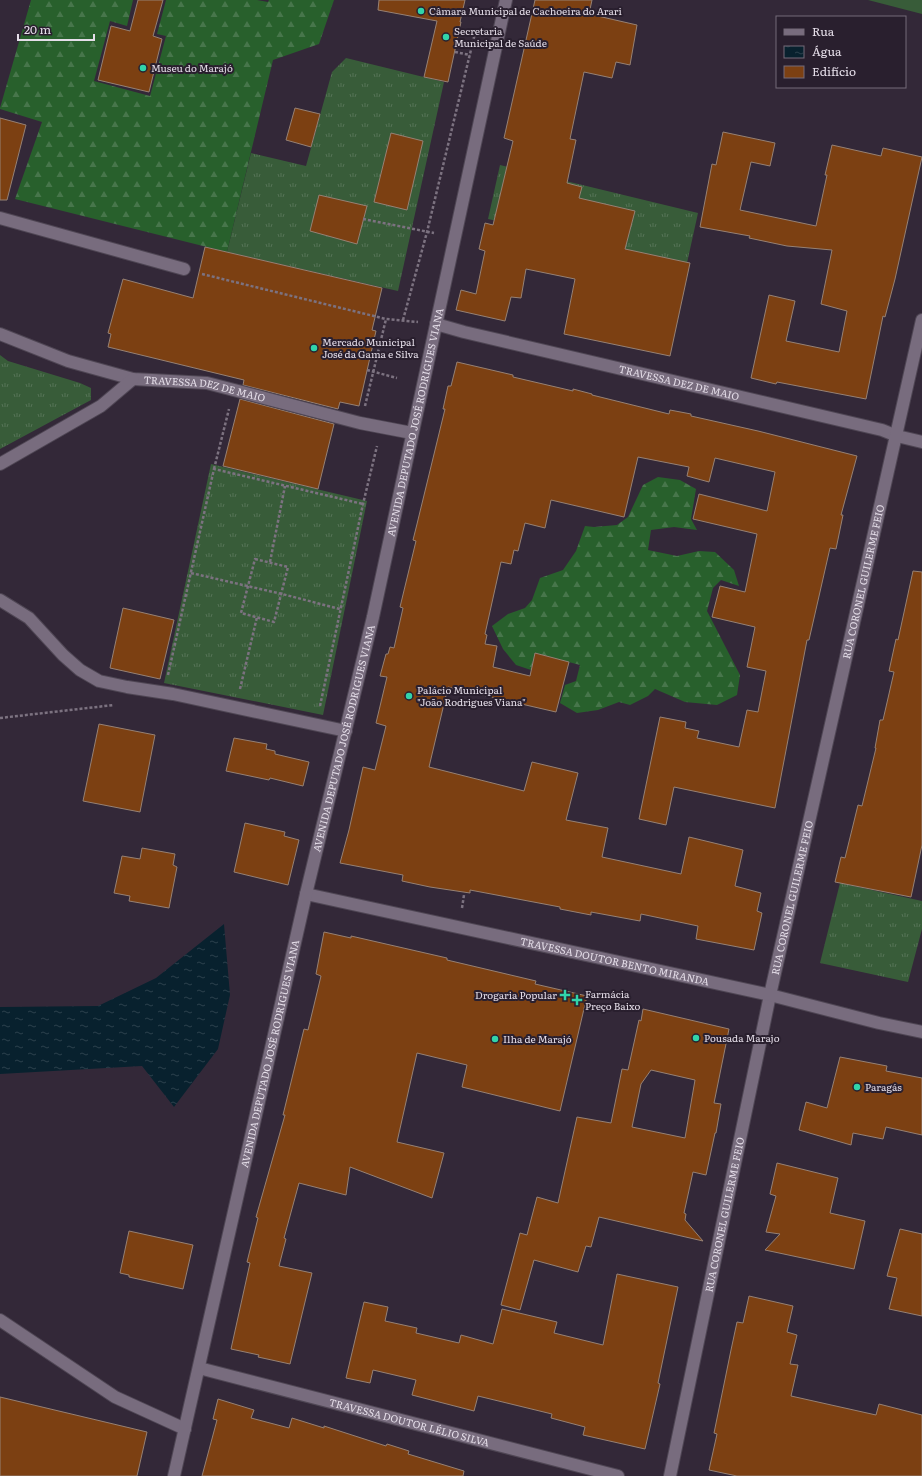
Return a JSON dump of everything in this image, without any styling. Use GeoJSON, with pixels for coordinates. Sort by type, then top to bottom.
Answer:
{"type":"FeatureCollection","features":[{"type":"Feature","properties":{"kind":"street","name":"AVENIDA DEPUTADO JOSÉ RODRIGUES VIANA"},"geometry":{"type":"LineString","coordinates":[[174,1476],[306,894],[373,616],[506,0]]}},
{"type":"Feature","properties":{"kind":"street"},"geometry":{"type":"LineString","coordinates":[[0,218],[184,269]]}},
{"type":"Feature","properties":{"kind":"street","name":"RUA CORONEL GUILERME FEIO"},"geometry":{"type":"LineString","coordinates":[[670,1476],[770,995],[922,320]]}},
{"type":"Feature","properties":{"kind":"street","name":"TRAVESSA DEZ DE MAIO"},"geometry":{"type":"LineString","coordinates":[[436,324],[464,332],[882,430],[896,436],[922,442]]}},
{"type":"Feature","properties":{"kind":"street","name":"TRAVESSA DEZ DE MAIO"},"geometry":{"type":"LineString","coordinates":[[0,334],[68,361],[133,379],[207,383],[360,423],[412,433]]}},
{"type":"Feature","properties":{"kind":"street"},"geometry":{"type":"LineString","coordinates":[[0,464],[101,406],[133,379]]}},
{"type":"Feature","properties":{"kind":"street"},"geometry":{"type":"LineString","coordinates":[[0,600],[29,618],[63,655],[80,670],[99,680],[127,687],[173,694],[346,732]]}},
{"type":"Feature","properties":{"kind":"street","name":"TRAVESSA DOUTOR BENTO MIRANDA"},"geometry":{"type":"LineString","coordinates":[[306,894],[770,995],[879,1023],[922,1032]]}},
{"type":"Feature","properties":{"kind":"street"},"geometry":{"type":"LineString","coordinates":[[0,1320],[115,1397],[185,1429]]}},
{"type":"Feature","properties":{"kind":"street","name":"TRAVESSA DOUTOR LÉLIO SILVA"},"geometry":{"type":"LineString","coordinates":[[199,1368],[618,1476]]}},
{"type":"Feature","properties":{"kind":"path"},"geometry":{"type":"LineString","coordinates":[[403,320],[427,232],[476,29]]}},
{"type":"Feature","properties":{"kind":"path"},"geometry":{"type":"LineString","coordinates":[[455,52],[470,55]]}},
{"type":"Feature","properties":{"kind":"path"},"geometry":{"type":"LineString","coordinates":[[363,219],[434,233]]}},
{"type":"Feature","properties":{"kind":"path"},"geometry":{"type":"LineString","coordinates":[[184,269],[386,319],[436,324]]}},
{"type":"Feature","properties":{"kind":"path"},"geometry":{"type":"LineString","coordinates":[[360,423],[374,372],[386,319]]}},
{"type":"Feature","properties":{"kind":"path"},"geometry":{"type":"LineString","coordinates":[[367,370],[397,378]]}},
{"type":"Feature","properties":{"kind":"path"},"geometry":{"type":"LineString","coordinates":[[168,679],[214,469],[229,409],[237,411]]}},
{"type":"Feature","properties":{"kind":"path"},"geometry":{"type":"LineString","coordinates":[[318,708],[319,709],[362,504],[378,443]]}},
{"type":"Feature","properties":{"kind":"path"},"geometry":{"type":"LineString","coordinates":[[214,469],[362,504]]}},
{"type":"Feature","properties":{"kind":"path"},"geometry":{"type":"LineString","coordinates":[[270,562],[285,486]]}},
{"type":"Feature","properties":{"kind":"path"},"geometry":{"type":"LineString","coordinates":[[255,559],[270,562],[288,567],[274,622],[241,613],[255,559]]}},
{"type":"Feature","properties":{"kind":"path"},"geometry":{"type":"LineString","coordinates":[[191,573],[340,609]]}},
{"type":"Feature","properties":{"kind":"path"},"geometry":{"type":"LineString","coordinates":[[239,693],[257,617]]}},
{"type":"Feature","properties":{"kind":"path"},"geometry":{"type":"LineString","coordinates":[[0,718],[119,704]]}},
{"type":"Feature","properties":{"kind":"path"},"geometry":{"type":"LineString","coordinates":[[460,914],[464,895]]}},
{"type":"Feature","properties":{"kind":"green space"},"geometry":{"type":"Polygon","coordinates":[[[31,0],[133,0],[127,26],[110,21],[94,81],[150,96],[166,36],[157,34],[166,0],[257,0],[268,2],[269,0],[334,0],[319,44],[273,60],[227,252],[15,199],[42,122],[0,108],[31,0]]]}},
{"type":"Feature","properties":{"kind":"green space"},"geometry":{"type":"Polygon","coordinates":[[[868,0],[922,0],[922,14],[868,0]]]}},
{"type":"Feature","properties":{"kind":"green space"},"geometry":{"type":"Polygon","coordinates":[[[346,58],[444,82],[398,291],[227,252],[251,153],[306,166],[332,72],[346,58]]]}},
{"type":"Feature","properties":{"kind":"green space"},"geometry":{"type":"Polygon","coordinates":[[[500,165],[698,213],[687,263],[488,219],[500,165]]]}},
{"type":"Feature","properties":{"kind":"green space"},"geometry":{"type":"Polygon","coordinates":[[[0,355],[8,361],[80,383],[91,388],[91,400],[0,449],[0,355]]]}},
{"type":"Feature","properties":{"kind":"green space"},"geometry":{"type":"Polygon","coordinates":[[[211,464],[367,501],[323,715],[164,683],[211,464]]]}},
{"type":"Feature","properties":{"kind":"green space"},"geometry":{"type":"Polygon","coordinates":[[[658,477],[680,480],[696,489],[691,519],[697,530],[674,527],[651,530],[648,550],[677,556],[699,551],[715,552],[734,570],[739,586],[721,580],[713,588],[707,611],[740,675],[737,695],[717,705],[685,702],[655,689],[648,696],[630,705],[619,702],[598,710],[577,713],[560,703],[565,685],[576,681],[580,665],[535,653],[531,670],[516,665],[503,649],[492,626],[508,614],[525,608],[532,600],[540,578],[563,570],[576,551],[585,526],[594,527],[617,525],[628,517],[643,485],[658,477]]]}},
{"type":"Feature","properties":{"kind":"green space"},"geometry":{"type":"Polygon","coordinates":[[[840,883],[922,901],[922,929],[908,982],[820,963],[840,883]]]}},
{"type":"Feature","properties":{"kind":"water"},"geometry":{"type":"Polygon","coordinates":[[[224,924],[230,995],[218,1049],[174,1107],[142,1066],[0,1074],[0,1007],[98,1006],[156,978],[224,924]]]}},
{"type":"Feature","properties":{"kind":"building"},"geometry":{"type":"Polygon","coordinates":[[[138,0],[163,0],[153,36],[162,39],[149,92],[98,80],[111,26],[130,31],[138,0]]]}},
{"type":"Feature","properties":{"kind":"building"},"geometry":{"type":"Polygon","coordinates":[[[379,0],[465,0],[448,82],[424,77],[437,21],[378,10],[379,0]]]}},
{"type":"Feature","properties":{"kind":"building"},"geometry":{"type":"Polygon","coordinates":[[[535,0],[592,0],[589,14],[637,25],[630,65],[616,62],[612,78],[584,72],[570,139],[576,140],[567,183],[582,187],[579,198],[635,211],[625,249],[690,263],[670,356],[564,334],[575,279],[526,269],[521,298],[511,297],[505,321],[456,310],[461,290],[476,294],[485,251],[479,249],[485,223],[493,225],[513,141],[504,138],[535,0]]]}},
{"type":"Feature","properties":{"kind":"building"},"geometry":{"type":"Polygon","coordinates":[[[295,108],[320,114],[311,147],[286,140],[295,108]]]}},
{"type":"Feature","properties":{"kind":"building"},"geometry":{"type":"Polygon","coordinates":[[[0,118],[26,125],[7,200],[0,200],[0,118]]]}},
{"type":"Feature","properties":{"kind":"building"},"geometry":{"type":"Polygon","coordinates":[[[723,132],[775,143],[770,166],[751,162],[740,210],[816,226],[832,145],[881,156],[883,148],[922,157],[895,279],[885,317],[883,316],[866,399],[777,382],[776,384],[751,378],[769,295],[795,301],[786,341],[839,352],[847,311],[821,304],[832,250],[787,246],[749,238],[750,236],[700,227],[712,164],[716,165],[723,132]]]}},
{"type":"Feature","properties":{"kind":"building"},"geometry":{"type":"Polygon","coordinates":[[[391,133],[423,141],[407,210],[374,202],[391,133]]]}},
{"type":"Feature","properties":{"kind":"building"},"geometry":{"type":"Polygon","coordinates":[[[319,195],[367,206],[357,244],[310,231],[319,195]]]}},
{"type":"Feature","properties":{"kind":"building"},"geometry":{"type":"Polygon","coordinates":[[[205,247],[382,288],[372,330],[376,331],[359,406],[340,402],[338,409],[243,385],[244,380],[108,347],[111,334],[108,333],[123,279],[193,298],[205,247]]]}},
{"type":"Feature","properties":{"kind":"building"},"geometry":{"type":"Polygon","coordinates":[[[457,362],[573,391],[573,389],[669,414],[670,410],[691,414],[691,416],[857,456],[841,515],[843,515],[836,549],[830,548],[809,640],[807,640],[775,808],[674,787],[666,825],[639,819],[660,717],[686,722],[685,728],[699,731],[697,738],[739,747],[747,710],[758,712],[766,671],[747,667],[755,627],[712,617],[720,586],[745,592],[757,534],[693,519],[699,494],[767,511],[775,472],[715,458],[709,482],[687,476],[689,467],[638,457],[624,517],[551,500],[545,528],[525,523],[518,551],[514,550],[511,564],[501,562],[485,634],[487,635],[485,644],[497,646],[493,667],[530,676],[535,653],[569,662],[556,712],[448,687],[429,767],[524,791],[532,762],[578,773],[566,820],[608,828],[602,857],[681,874],[689,837],[743,850],[735,886],[761,893],[757,911],[762,913],[754,950],[696,939],[698,926],[641,914],[640,921],[591,912],[591,915],[560,909],[560,907],[470,890],[470,893],[430,887],[402,881],[403,875],[340,863],[363,767],[375,770],[386,726],[376,723],[387,677],[380,676],[386,654],[388,654],[390,647],[394,648],[403,608],[400,607],[416,541],[413,540],[445,409],[443,409],[448,386],[451,386],[457,362]]]}},
{"type":"Feature","properties":{"kind":"building"},"geometry":{"type":"Polygon","coordinates":[[[240,399],[334,424],[318,489],[223,466],[240,399]]]}},
{"type":"Feature","properties":{"kind":"building"},"geometry":{"type":"Polygon","coordinates":[[[913,571],[922,572],[922,845],[911,897],[835,882],[841,857],[845,858],[858,805],[862,806],[876,748],[880,720],[883,720],[894,672],[889,671],[896,639],[898,640],[913,571]]]}},
{"type":"Feature","properties":{"kind":"building"},"geometry":{"type":"Polygon","coordinates":[[[123,608],[174,620],[160,679],[110,668],[123,608]]]}},
{"type":"Feature","properties":{"kind":"building"},"geometry":{"type":"Polygon","coordinates":[[[99,724],[155,735],[140,812],[83,801],[99,724]]]}},
{"type":"Feature","properties":{"kind":"building"},"geometry":{"type":"Polygon","coordinates":[[[234,738],[267,744],[266,749],[275,751],[275,754],[309,762],[303,786],[270,778],[269,780],[226,771],[234,738]]]}},
{"type":"Feature","properties":{"kind":"building"},"geometry":{"type":"Polygon","coordinates":[[[245,823],[285,832],[284,836],[299,840],[288,885],[234,872],[245,823]]]}},
{"type":"Feature","properties":{"kind":"building"},"geometry":{"type":"Polygon","coordinates":[[[142,848],[175,854],[173,865],[177,867],[169,908],[129,901],[130,896],[114,893],[122,856],[140,859],[142,848]]]}},
{"type":"Feature","properties":{"kind":"building"},"geometry":{"type":"Polygon","coordinates":[[[324,932],[351,938],[351,936],[447,958],[447,960],[536,981],[535,984],[587,996],[560,1111],[462,1087],[467,1065],[417,1053],[397,1142],[444,1153],[432,1198],[350,1167],[346,1195],[299,1183],[284,1238],[286,1239],[279,1266],[312,1273],[290,1364],[231,1349],[250,1263],[247,1262],[258,1218],[256,1217],[285,1115],[283,1115],[304,1029],[308,1030],[321,976],[316,974],[324,932]]]}},
{"type":"Feature","properties":{"kind":"building"},"geometry":{"type":"Polygon","coordinates":[[[643,1009],[729,1029],[714,1103],[721,1104],[706,1175],[693,1172],[684,1213],[686,1214],[685,1220],[703,1241],[599,1217],[591,1247],[586,1246],[578,1272],[534,1260],[520,1310],[501,1305],[520,1233],[527,1235],[537,1197],[558,1203],[577,1117],[611,1123],[622,1069],[628,1070],[639,1020],[641,1021],[643,1009]],[[651,1070],[641,1084],[632,1127],[685,1138],[695,1080],[651,1070]]]}},
{"type":"Feature","properties":{"kind":"building"},"geometry":{"type":"Polygon","coordinates":[[[840,1057],[887,1066],[886,1071],[922,1078],[922,1135],[886,1127],[883,1139],[853,1133],[851,1145],[799,1130],[806,1102],[827,1108],[840,1057]]]}},
{"type":"Feature","properties":{"kind":"building"},"geometry":{"type":"Polygon","coordinates":[[[777,1163],[838,1178],[830,1213],[865,1221],[854,1269],[765,1250],[780,1234],[766,1232],[776,1196],[770,1194],[777,1163]]]}},
{"type":"Feature","properties":{"kind":"building"},"geometry":{"type":"Polygon","coordinates":[[[900,1229],[922,1234],[922,1316],[889,1309],[897,1278],[887,1276],[900,1229]]]}},
{"type":"Feature","properties":{"kind":"building"},"geometry":{"type":"Polygon","coordinates":[[[129,1231],[193,1245],[183,1289],[129,1277],[129,1275],[120,1273],[129,1231]]]}},
{"type":"Feature","properties":{"kind":"building"},"geometry":{"type":"Polygon","coordinates":[[[617,1274],[678,1287],[658,1383],[660,1384],[645,1449],[583,1435],[585,1427],[551,1418],[552,1414],[478,1396],[474,1411],[412,1395],[416,1380],[373,1370],[370,1383],[346,1378],[364,1302],[388,1307],[385,1321],[417,1328],[416,1333],[459,1343],[461,1335],[493,1344],[502,1309],[557,1322],[554,1333],[603,1345],[617,1274]]]}},
{"type":"Feature","properties":{"kind":"building"},"geometry":{"type":"Polygon","coordinates":[[[749,1296],[793,1306],[787,1332],[797,1335],[790,1364],[798,1365],[791,1396],[876,1415],[879,1404],[922,1415],[922,1476],[737,1476],[709,1470],[717,1434],[714,1433],[737,1322],[743,1323],[749,1296]]]}},
{"type":"Feature","properties":{"kind":"building"},"geometry":{"type":"Polygon","coordinates":[[[0,1397],[147,1432],[137,1476],[0,1476],[0,1397]]]}},
{"type":"Feature","properties":{"kind":"building"},"geometry":{"type":"Polygon","coordinates":[[[218,1399],[254,1410],[251,1418],[289,1428],[292,1418],[324,1428],[324,1426],[386,1446],[387,1444],[409,1451],[408,1454],[464,1471],[463,1476],[202,1476],[217,1420],[213,1419],[218,1399]]]}},
{"type":"Feature","properties":{"kind":"place","name":"Câmara Municipal de Cachoeira do Arari"},"geometry":{"type":"Point","coordinates":[421,11]}},
{"type":"Feature","properties":{"kind":"place","name":"Secretaria Municipal de Saúde"},"geometry":{"type":"Point","coordinates":[446,37]}},
{"type":"Feature","properties":{"kind":"place","name":"Museu do Marajó"},"geometry":{"type":"Point","coordinates":[143,68]}},
{"type":"Feature","properties":{"kind":"place","name":"Mercado Municipal José da Gama e Silva"},"geometry":{"type":"Point","coordinates":[314,348]}},
{"type":"Feature","properties":{"kind":"place","name":"Palácio Municipal \"João Rodrigues Viana\""},"geometry":{"type":"Point","coordinates":[409,696]}},
{"type":"Feature","properties":{"kind":"place","name":"Drogaria Popular"},"geometry":{"type":"Point","coordinates":[565,995]}},
{"type":"Feature","properties":{"kind":"place","name":"Farmácia Preço Baixo"},"geometry":{"type":"Point","coordinates":[577,1000]}},
{"type":"Feature","properties":{"kind":"place","name":"Pousada Marajo"},"geometry":{"type":"Point","coordinates":[696,1038]}},
{"type":"Feature","properties":{"kind":"place","name":"Ilha de Marajó"},"geometry":{"type":"Point","coordinates":[495,1039]}},
{"type":"Feature","properties":{"kind":"place","name":"Paragás"},"geometry":{"type":"Point","coordinates":[857,1087]}}]}
